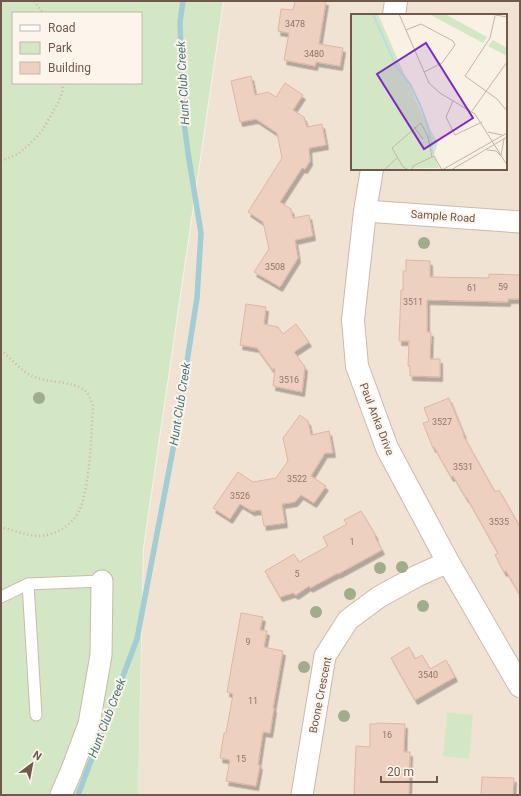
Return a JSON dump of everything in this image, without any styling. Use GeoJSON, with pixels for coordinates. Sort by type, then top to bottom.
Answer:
{"type":"FeatureCollection","features":[{"type":"Feature","properties":{"kind":"street"},"geometry":{"type":"LineString","coordinates":[[394,14],[396,1]]}},
{"type":"Feature","properties":{"kind":"street","name":"Paul Anka Drive"},"geometry":{"type":"LineString","coordinates":[[372,170],[365,211],[353,320],[357,366],[387,448],[448,562],[520,686]]}},
{"type":"Feature","properties":{"kind":"street","name":"Sample Road"},"geometry":{"type":"LineString","coordinates":[[365,211],[520,222]]}},
{"type":"Feature","properties":{"kind":"street","name":"Boone Crescent"},"geometry":{"type":"LineString","coordinates":[[302,795],[325,656],[348,620],[379,597],[417,576],[448,562]]}},
{"type":"Feature","properties":{"kind":"street"},"geometry":{"type":"LineString","coordinates":[[61,795],[89,724],[101,655],[102,581]]}},
{"type":"Feature","properties":{"kind":"lane"},"geometry":{"type":"LineString","coordinates":[[1,598],[28,584],[102,581]]}},
{"type":"Feature","properties":{"kind":"lane"},"geometry":{"type":"LineString","coordinates":[[28,584],[36,715]]}},
{"type":"Feature","properties":{"kind":"path"},"geometry":{"type":"LineString","coordinates":[[34,1],[42,12]]}},
{"type":"Feature","properties":{"kind":"path"},"geometry":{"type":"LineString","coordinates":[[1,161],[18,154],[42,131],[58,102],[63,90],[63,84]]}},
{"type":"Feature","properties":{"kind":"path"},"geometry":{"type":"LineString","coordinates":[[1,350],[24,371],[33,376],[83,389],[89,396],[93,406],[88,473],[82,505],[74,519],[64,528],[54,533],[41,536],[30,535],[1,527]]}},
{"type":"Feature","properties":{"kind":"shaded area"},"geometry":{"type":"Polygon","coordinates":[[[224,1],[520,1],[520,795],[138,795],[144,548],[224,1]]]}},
{"type":"Feature","properties":{"kind":"green space"},"geometry":{"type":"Polygon","coordinates":[[[1,1],[223,1],[143,548],[138,795],[1,795],[1,1]]]}},
{"type":"Feature","properties":{"kind":"green space"},"geometry":{"type":"Polygon","coordinates":[[[447,712],[473,715],[469,759],[443,756],[447,712]]]}},
{"type":"Feature","properties":{"kind":"building"},"geometry":{"type":"Polygon","coordinates":[[[295,1],[326,1],[319,44],[343,48],[340,66],[316,62],[315,66],[284,60],[289,33],[278,31],[281,9],[293,10],[295,1]]]}},
{"type":"Feature","properties":{"kind":"building"},"geometry":{"type":"Polygon","coordinates":[[[251,76],[255,95],[268,92],[276,97],[285,83],[303,95],[293,110],[304,117],[307,127],[322,124],[326,145],[309,148],[310,161],[305,169],[302,168],[280,202],[291,209],[293,218],[309,215],[313,236],[295,240],[298,258],[280,287],[254,272],[269,249],[263,222],[248,212],[282,158],[277,133],[256,119],[240,122],[231,81],[251,76]]]}},
{"type":"Feature","properties":{"kind":"building"},"geometry":{"type":"Polygon","coordinates":[[[406,260],[430,261],[430,277],[489,278],[489,274],[520,275],[520,299],[508,299],[508,302],[427,300],[427,332],[431,332],[430,359],[440,359],[440,377],[410,376],[410,366],[408,366],[409,341],[399,341],[401,290],[403,290],[403,271],[406,271],[406,260]]]}},
{"type":"Feature","properties":{"kind":"building"},"geometry":{"type":"Polygon","coordinates":[[[246,304],[266,307],[264,324],[278,327],[283,334],[296,324],[309,342],[294,352],[305,367],[302,392],[273,386],[275,369],[272,369],[257,348],[240,345],[246,304]]]}},
{"type":"Feature","properties":{"kind":"building"},"geometry":{"type":"Polygon","coordinates":[[[449,398],[463,435],[495,492],[499,490],[520,527],[520,595],[506,571],[504,572],[495,555],[498,553],[467,498],[453,476],[451,477],[434,447],[433,448],[423,423],[429,421],[424,408],[449,398]]]}},
{"type":"Feature","properties":{"kind":"building"},"geometry":{"type":"Polygon","coordinates":[[[300,415],[308,421],[311,435],[329,431],[333,453],[325,453],[311,476],[326,486],[314,503],[301,495],[295,502],[282,504],[285,523],[264,526],[261,510],[252,511],[240,504],[230,519],[213,508],[238,472],[253,482],[276,478],[288,461],[283,438],[300,415]]]}},
{"type":"Feature","properties":{"kind":"building"},"geometry":{"type":"Polygon","coordinates":[[[361,511],[376,536],[375,537],[382,550],[310,588],[309,586],[296,595],[293,593],[280,597],[265,571],[294,554],[299,562],[328,546],[323,537],[347,524],[344,520],[361,511]]]}},
{"type":"Feature","properties":{"kind":"building"},"geometry":{"type":"Polygon","coordinates":[[[241,613],[263,617],[260,630],[267,631],[264,647],[283,651],[270,733],[263,732],[258,765],[260,765],[256,786],[226,781],[230,760],[220,758],[233,694],[227,692],[241,613]]]}},
{"type":"Feature","properties":{"kind":"building"},"geometry":{"type":"Polygon","coordinates":[[[409,647],[415,659],[422,655],[430,669],[446,660],[455,677],[415,700],[391,658],[409,647]]]}},
{"type":"Feature","properties":{"kind":"building"},"geometry":{"type":"Polygon","coordinates":[[[370,724],[405,724],[404,752],[410,752],[409,795],[354,795],[356,746],[370,747],[370,724]]]}},
{"type":"Feature","properties":{"kind":"building"},"geometry":{"type":"Polygon","coordinates":[[[482,777],[514,778],[513,795],[481,795],[482,777]]]}},
{"type":"Feature","properties":{"kind":"waterway","name":"Hunt Club Creek"},"geometry":{"type":"LineString","coordinates":[[78,795],[137,639],[174,444],[197,298],[201,233],[183,115],[180,22],[183,1]]}}]}
